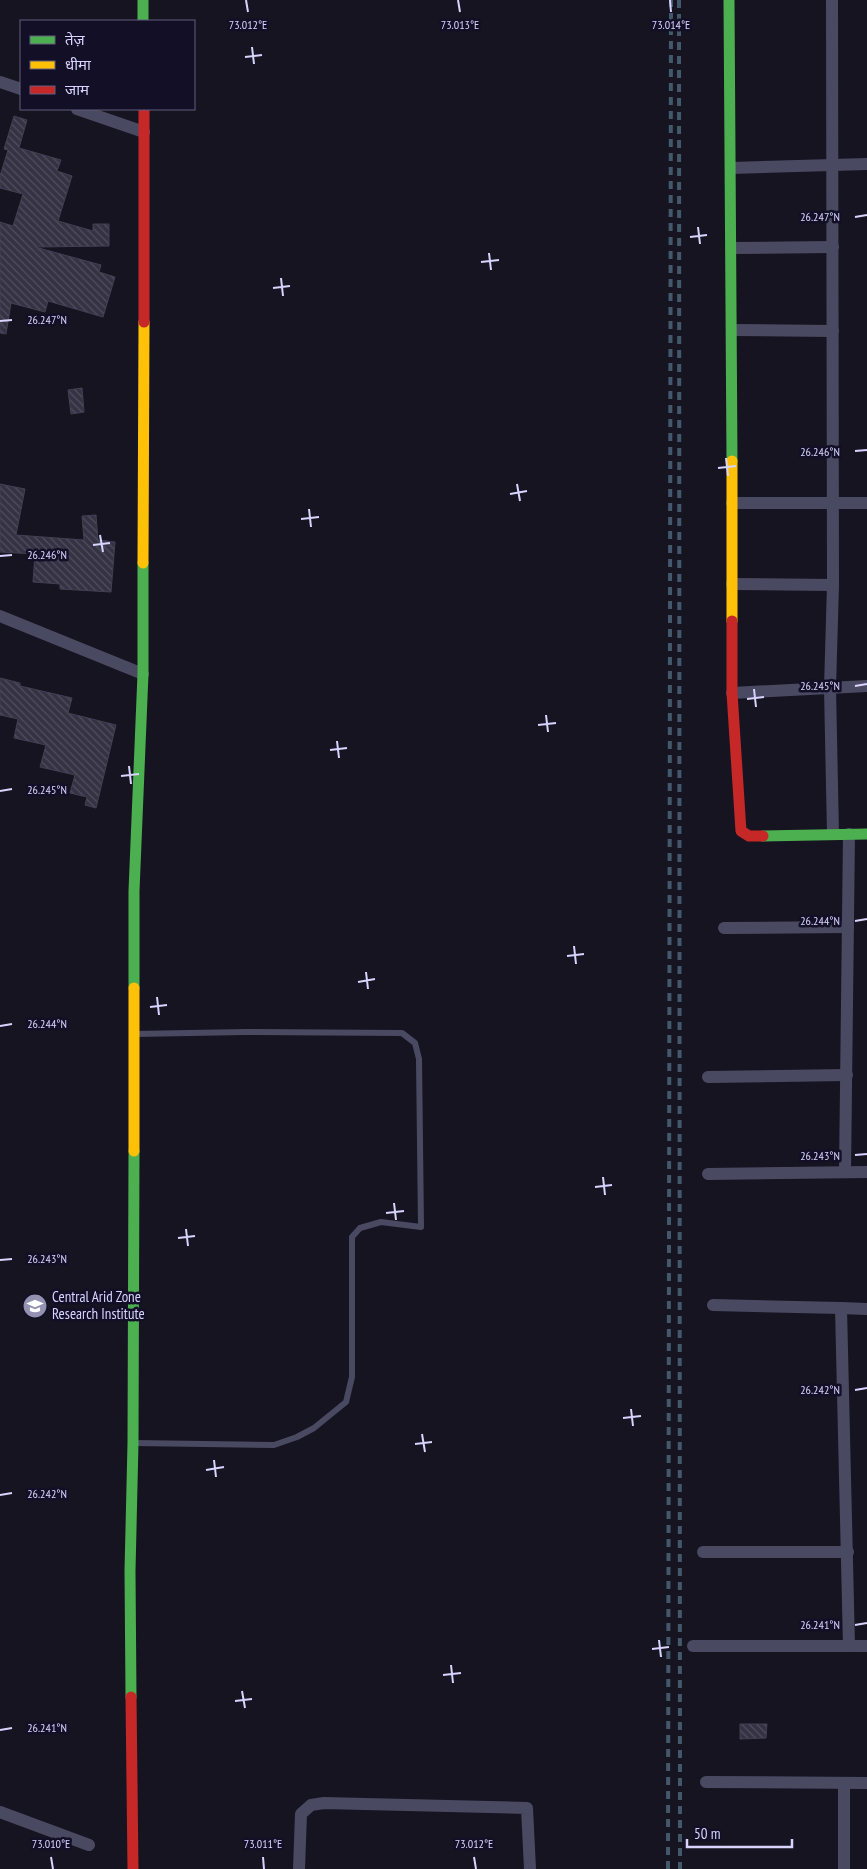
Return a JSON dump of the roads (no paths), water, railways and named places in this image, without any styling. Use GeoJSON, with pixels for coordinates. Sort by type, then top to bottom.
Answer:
{"type":"FeatureCollection","features":[{"type":"Feature","properties":{"kind":"street"},"geometry":{"type":"LineString","coordinates":[[143,0],[143,20]]}},
{"type":"Feature","properties":{"kind":"street"},"geometry":{"type":"LineString","coordinates":[[729,0],[732,248],[732,693],[741,831],[749,836],[867,834]]}},
{"type":"Feature","properties":{"kind":"street"},"geometry":{"type":"LineString","coordinates":[[832,0],[832,503],[834,584],[830,688],[833,834]]}},
{"type":"Feature","properties":{"kind":"street"},"geometry":{"type":"LineString","coordinates":[[0,82],[20,90]]}},
{"type":"Feature","properties":{"kind":"street"},"geometry":{"type":"LineString","coordinates":[[80,110],[144,132]]}},
{"type":"Feature","properties":{"kind":"street"},"geometry":{"type":"LineString","coordinates":[[133,1869],[130,1571],[133,1443],[134,891],[143,674],[144,110]]}},
{"type":"Feature","properties":{"kind":"street"},"geometry":{"type":"LineString","coordinates":[[731,168],[867,164]]}},
{"type":"Feature","properties":{"kind":"street"},"geometry":{"type":"LineString","coordinates":[[732,248],[833,247]]}},
{"type":"Feature","properties":{"kind":"street"},"geometry":{"type":"LineString","coordinates":[[732,330],[833,331]]}},
{"type":"Feature","properties":{"kind":"street"},"geometry":{"type":"LineString","coordinates":[[732,503],[867,503]]}},
{"type":"Feature","properties":{"kind":"street"},"geometry":{"type":"LineString","coordinates":[[732,584],[834,584]]}},
{"type":"Feature","properties":{"kind":"street"},"geometry":{"type":"LineString","coordinates":[[0,616],[143,674]]}},
{"type":"Feature","properties":{"kind":"street"},"geometry":{"type":"LineString","coordinates":[[732,693],[867,686]]}},
{"type":"Feature","properties":{"kind":"street"},"geometry":{"type":"LineString","coordinates":[[845,1171],[849,834]]}},
{"type":"Feature","properties":{"kind":"street"},"geometry":{"type":"LineString","coordinates":[[724,928],[848,927]]}},
{"type":"Feature","properties":{"kind":"street"},"geometry":{"type":"LineString","coordinates":[[708,1077],[847,1074]]}},
{"type":"Feature","properties":{"kind":"street"},"geometry":{"type":"LineString","coordinates":[[708,1174],[867,1172]]}},
{"type":"Feature","properties":{"kind":"street"},"geometry":{"type":"LineString","coordinates":[[713,1306],[867,1309]]}},
{"type":"Feature","properties":{"kind":"street"},"geometry":{"type":"LineString","coordinates":[[841,1308],[849,1646]]}},
{"type":"Feature","properties":{"kind":"street"},"geometry":{"type":"LineString","coordinates":[[703,1552],[848,1552]]}},
{"type":"Feature","properties":{"kind":"street"},"geometry":{"type":"LineString","coordinates":[[693,1646],[867,1646]]}},
{"type":"Feature","properties":{"kind":"street"},"geometry":{"type":"LineString","coordinates":[[706,1782],[867,1783]]}},
{"type":"Feature","properties":{"kind":"street"},"geometry":{"type":"LineString","coordinates":[[844,1783],[844,1869]]}},
{"type":"Feature","properties":{"kind":"street"},"geometry":{"type":"LineString","coordinates":[[299,1869],[301,1814],[311,1805],[324,1803],[527,1808],[530,1869]]}},
{"type":"Feature","properties":{"kind":"street"},"geometry":{"type":"LineString","coordinates":[[0,1812],[89,1845]]}},
{"type":"Feature","properties":{"kind":"lane"},"geometry":{"type":"LineString","coordinates":[[133,1443],[274,1445],[297,1438],[327,1418],[346,1402],[352,1377],[352,1237],[360,1228],[381,1222],[421,1227],[419,1059],[415,1043],[402,1033],[245,1032],[134,1034]]}},
{"type":"Feature","properties":{"kind":"railway"},"geometry":{"type":"LineString","coordinates":[[668,1869],[671,0]]}},
{"type":"Feature","properties":{"kind":"railway"},"geometry":{"type":"LineString","coordinates":[[679,0],[680,1869]]}},
{"type":"Feature","properties":{"kind":"place","name":"Central Arid Zone Research Institute"},"geometry":{"type":"Point","coordinates":[35,1306]}}]}
